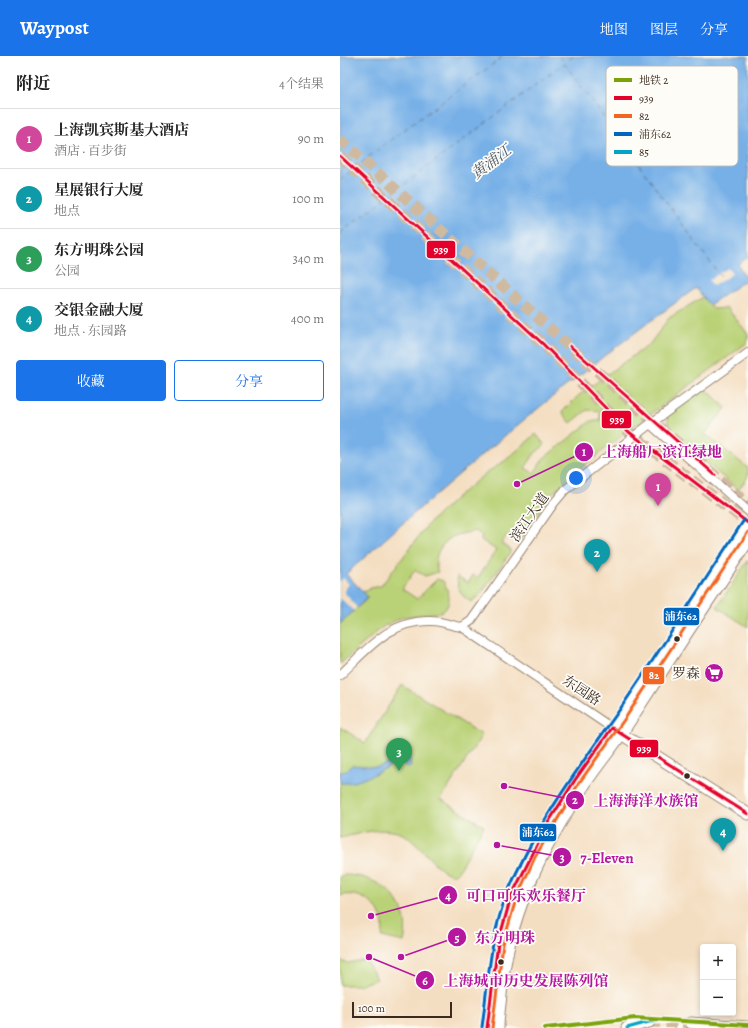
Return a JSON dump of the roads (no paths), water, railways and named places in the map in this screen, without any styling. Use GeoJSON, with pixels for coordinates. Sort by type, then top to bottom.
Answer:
{"type":"FeatureCollection","features":[{"type":"Feature","properties":{"kind":"main road"},"geometry":{"type":"LineString","coordinates":[[498,1028],[504,963],[510,939],[528,888],[562,819],[748,523]]}},
{"type":"Feature","properties":{"kind":"main road"},"geometry":{"type":"LineString","coordinates":[[486,1028],[498,943],[511,897],[548,823],[575,780],[616,731],[748,541]]}},
{"type":"Feature","properties":{"kind":"main road","name":"东园路"},"geometry":{"type":"LineString","coordinates":[[616,731],[748,814]]}},
{"type":"Feature","properties":{"kind":"main road"},"geometry":{"type":"LineString","coordinates":[[691,1023],[748,1027]]}},
{"type":"Feature","properties":{"kind":"main road"},"geometry":{"type":"LineString","coordinates":[[629,1027],[650,1025]]}},
{"type":"Feature","properties":{"kind":"street","name":"滨江大道"},"geometry":{"type":"LineString","coordinates":[[462,627],[471,621],[479,612],[554,503],[565,490],[650,424],[748,353]]}},
{"type":"Feature","properties":{"kind":"street"},"geometry":{"type":"LineString","coordinates":[[650,424],[748,511]]}},
{"type":"Feature","properties":{"kind":"street"},"geometry":{"type":"LineString","coordinates":[[340,675],[368,648],[388,631],[396,627],[422,621],[432,621],[462,627]]}},
{"type":"Feature","properties":{"kind":"street","name":"东园路"},"geometry":{"type":"LineString","coordinates":[[462,627],[616,731]]}},
{"type":"Feature","properties":{"kind":"water","name":"黄浦江"},"geometry":{"type":"Polygon","coordinates":[[[340,56],[748,56],[748,257],[738,264],[746,280],[709,305],[696,288],[605,355],[474,462],[346,574],[368,597],[340,624],[340,56]]]}},
{"type":"Feature","properties":{"kind":"water"},"geometry":{"type":"Polygon","coordinates":[[[404,754],[410,758],[411,767],[409,768],[401,762],[398,762],[355,782],[340,783],[340,772],[346,771],[352,765],[377,767],[391,762],[404,754]]]}},
{"type":"Feature","properties":{"kind":"tunnel"},"geometry":{"type":"LineString","coordinates":[[340,139],[650,419],[748,504]]}},
{"type":"Feature","properties":{"kind":"tunnel"},"geometry":{"type":"LineString","coordinates":[[340,156],[543,344],[629,432],[748,523]]}},
{"type":"Feature","properties":{"kind":"tunnel"},"geometry":{"type":"LineString","coordinates":[[649,1022],[691,1023]]}},
{"type":"Feature","properties":{"kind":"metro line","name":"2"},"geometry":{"type":"LineString","coordinates":[[545,1028],[635,1018],[748,1025]]}},
{"type":"Feature","properties":{"kind":"place","name":"上海船厂滨江绿地"},"geometry":{"type":"Point","coordinates":[517,484]}},
{"type":"Feature","properties":{"kind":"place","name":"上海凯宾斯基大酒店"},"geometry":{"type":"Point","coordinates":[658,506]}},
{"type":"Feature","properties":{"kind":"place","name":"星展银行大厦"},"geometry":{"type":"Point","coordinates":[597,572]}},
{"type":"Feature","properties":{"kind":"place","name":"罗森"},"geometry":{"type":"Point","coordinates":[714,673]}},
{"type":"Feature","properties":{"kind":"place","name":"东方明珠公园"},"geometry":{"type":"Point","coordinates":[399,771]}},
{"type":"Feature","properties":{"kind":"place","name":"上海海洋水族馆"},"geometry":{"type":"Point","coordinates":[504,786]}},
{"type":"Feature","properties":{"kind":"place","name":"7-Eleven"},"geometry":{"type":"Point","coordinates":[497,845]}},
{"type":"Feature","properties":{"kind":"place","name":"交银金融大厦"},"geometry":{"type":"Point","coordinates":[723,851]}},
{"type":"Feature","properties":{"kind":"place","name":"可口可乐欢乐餐厅"},"geometry":{"type":"Point","coordinates":[371,916]}},
{"type":"Feature","properties":{"kind":"place","name":"上海城市历史发展陈列馆"},"geometry":{"type":"Point","coordinates":[369,957]}},
{"type":"Feature","properties":{"kind":"place","name":"东方明珠"},"geometry":{"type":"Point","coordinates":[401,957]}}]}
